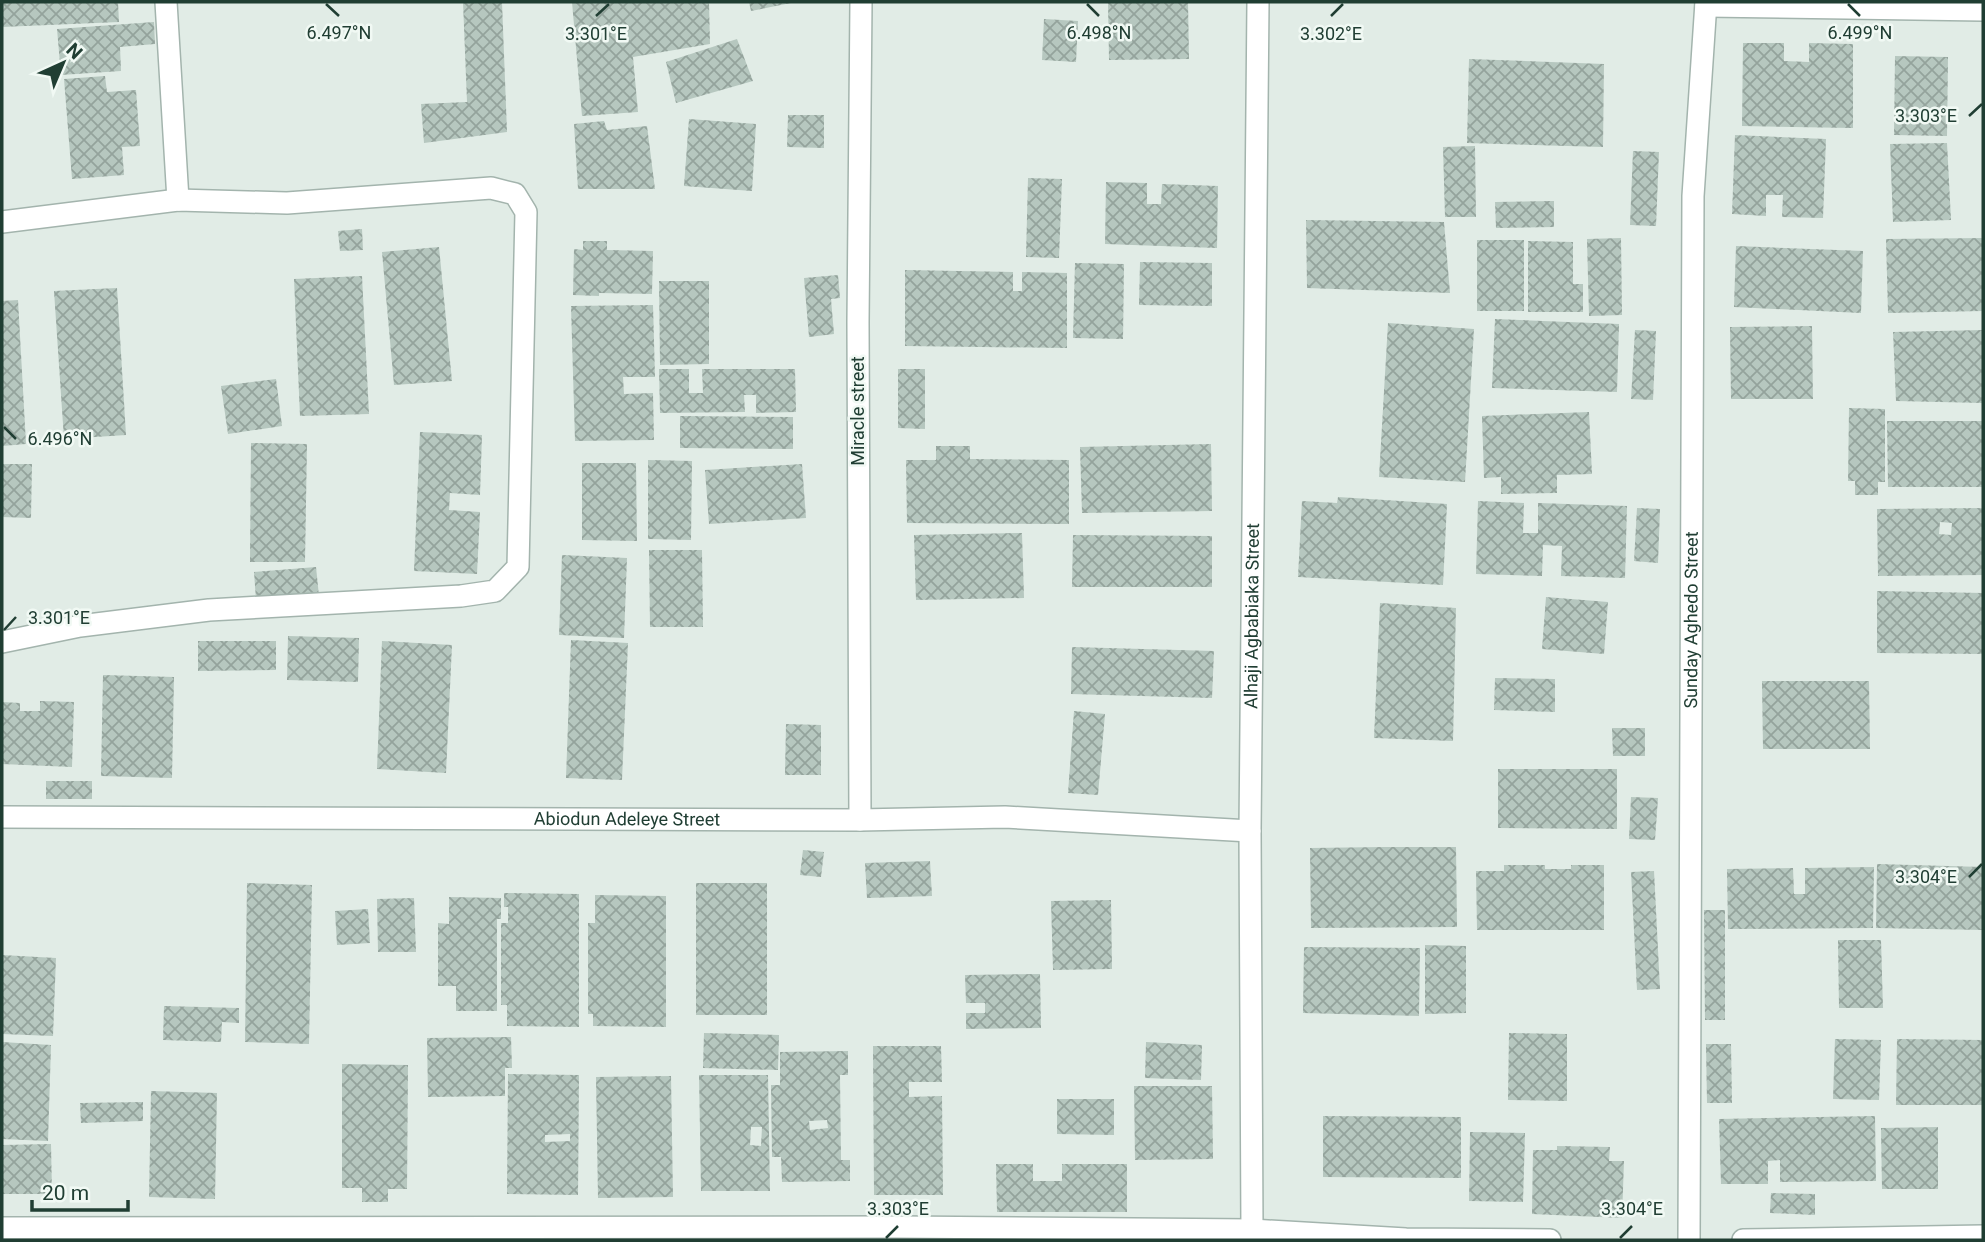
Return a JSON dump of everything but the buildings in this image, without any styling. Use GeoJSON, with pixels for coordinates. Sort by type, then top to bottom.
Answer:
{"type":"FeatureCollection","features":[{"type":"Feature","properties":{"kind":"street"},"geometry":{"type":"LineString","coordinates":[[166,2],[178,200]]}},
{"type":"Feature","properties":{"kind":"street","name":"Miracle street"},"geometry":{"type":"LineString","coordinates":[[860,2],[860,820]]}},
{"type":"Feature","properties":{"kind":"street","name":"Alhaji Agbabiaka Street"},"geometry":{"type":"LineString","coordinates":[[1252,1230],[1250,831],[1258,2]]}},
{"type":"Feature","properties":{"kind":"street"},"geometry":{"type":"LineString","coordinates":[[1706,4],[1983,10]]}},
{"type":"Feature","properties":{"kind":"street","name":"Sunday Aghedo Street"},"geometry":{"type":"LineString","coordinates":[[1689,1240],[1693,196],[1706,4]]}},
{"type":"Feature","properties":{"kind":"street"},"geometry":{"type":"LineString","coordinates":[[2,222],[178,200],[287,203],[491,188],[515,194],[526,212],[518,567],[495,591],[461,596],[209,610],[80,626],[2,642]]}},
{"type":"Feature","properties":{"kind":"street","name":"Abiodun Adeleye Street"},"geometry":{"type":"LineString","coordinates":[[2,817],[860,820],[1005,817],[1250,831]]}},
{"type":"Feature","properties":{"kind":"street"},"geometry":{"type":"LineString","coordinates":[[2,1228],[910,1227],[1252,1230],[1406,1239],[1550,1240]]}},
{"type":"Feature","properties":{"kind":"street"},"geometry":{"type":"LineString","coordinates":[[1743,1240],[1983,1236]]}}]}
